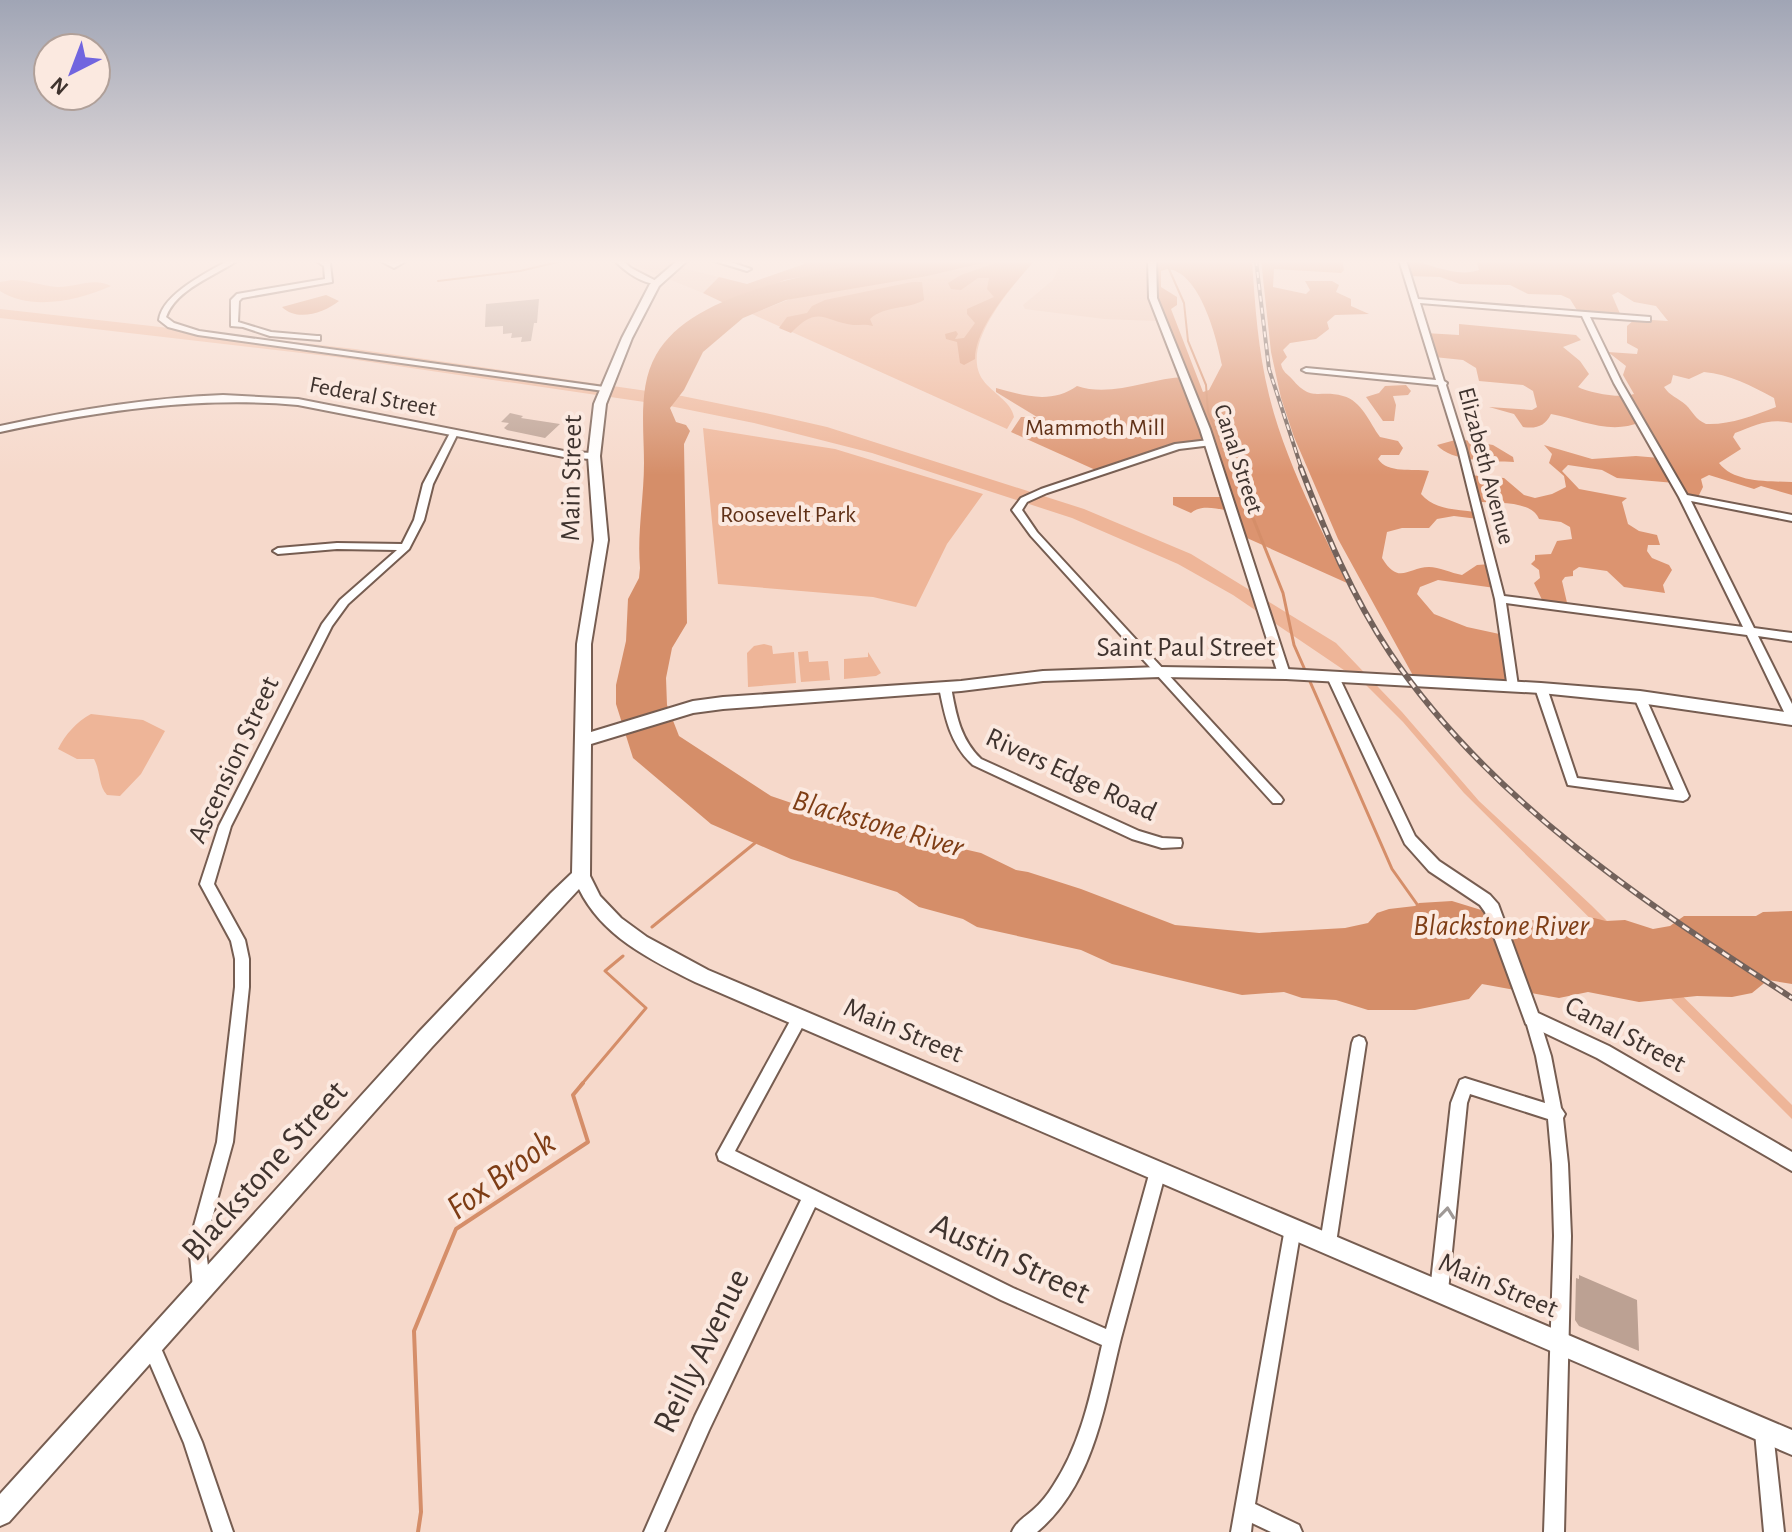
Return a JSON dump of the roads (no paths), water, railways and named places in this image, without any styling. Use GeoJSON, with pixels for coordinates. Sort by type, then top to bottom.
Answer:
{"type":"FeatureCollection","features":[{"type":"Feature","properties":{"kind":"main road","name":"Main Street"},"geometry":{"type":"LineString","coordinates":[[633,331],[604,389],[594,456],[601,531],[585,637],[581,876],[601,914],[629,937],[659,954],[800,1017],[1792,1443]]}},
{"type":"Feature","properties":{"kind":"main road","name":"Saint Paul Street"},"geometry":{"type":"LineString","coordinates":[[584,740],[693,707],[1043,676],[1160,672],[1284,674],[1541,688],[1640,697],[1792,717]]}},
{"type":"Feature","properties":{"kind":"main road","name":"Blackstone Street"},"geometry":{"type":"LineString","coordinates":[[0,1513],[527,930],[581,876]]}},
{"type":"Feature","properties":{"kind":"street"},"geometry":{"type":"LineString","coordinates":[[196,331],[604,389]]}},
{"type":"Feature","properties":{"kind":"street"},"geometry":{"type":"LineString","coordinates":[[213,336],[221,331]]}},
{"type":"Feature","properties":{"kind":"street"},"geometry":{"type":"LineString","coordinates":[[263,331],[317,338]]}},
{"type":"Feature","properties":{"kind":"street","name":"Canal Street"},"geometry":{"type":"LineString","coordinates":[[1166,331],[1209,443],[1284,674]]}},
{"type":"Feature","properties":{"kind":"street","name":"Elizabeth Avenue"},"geometry":{"type":"LineString","coordinates":[[1427,331],[1500,599],[1512,686]]}},
{"type":"Feature","properties":{"kind":"street"},"geometry":{"type":"LineString","coordinates":[[1593,331],[1618,383],[1684,497],[1792,717]]}},
{"type":"Feature","properties":{"kind":"street"},"geometry":{"type":"LineString","coordinates":[[1306,370],[1443,383]]}},
{"type":"Feature","properties":{"kind":"street","name":"Federal Street"},"geometry":{"type":"LineString","coordinates":[[0,429],[138,405],[225,398],[298,402],[569,455],[594,456]]}},
{"type":"Feature","properties":{"kind":"street","name":"Ascension Street"},"geometry":{"type":"LineString","coordinates":[[202,1288],[197,1244],[225,1142],[242,987],[238,940],[207,884],[212,859],[225,826],[327,624],[344,602],[406,547],[414,534],[428,484],[454,433]]}},
{"type":"Feature","properties":{"kind":"street"},"geometry":{"type":"LineString","coordinates":[[1209,443],[1164,450],[1044,491],[1018,505],[1022,519],[1034,534],[1277,800]]}},
{"type":"Feature","properties":{"kind":"street"},"geometry":{"type":"LineString","coordinates":[[1684,497],[1792,518]]}},
{"type":"Feature","properties":{"kind":"street"},"geometry":{"type":"LineString","coordinates":[[278,551],[337,546],[406,547]]}},
{"type":"Feature","properties":{"kind":"street"},"geometry":{"type":"LineString","coordinates":[[1500,599],[1792,637]]}},
{"type":"Feature","properties":{"kind":"street","name":"Canal Street"},"geometry":{"type":"LineString","coordinates":[[1333,677],[1410,840],[1434,866],[1485,900],[1492,909],[1530,1012],[1792,1162]]}},
{"type":"Feature","properties":{"kind":"street","name":"Rivers Edge Road"},"geometry":{"type":"LineString","coordinates":[[945,687],[955,736],[977,762],[1136,835],[1162,843],[1176,843]]}},
{"type":"Feature","properties":{"kind":"street"},"geometry":{"type":"LineString","coordinates":[[1541,688],[1572,782],[1683,796],[1640,697]]}},
{"type":"Feature","properties":{"kind":"street"},"geometry":{"type":"LineString","coordinates":[[1530,1012],[1548,1068],[1557,1114],[1563,1237],[1554,1532]]}},
{"type":"Feature","properties":{"kind":"street","name":"Austin Street"},"geometry":{"type":"LineString","coordinates":[[800,1017],[725,1154],[1007,1294],[1112,1340],[1158,1171]]}},
{"type":"Feature","properties":{"kind":"street"},"geometry":{"type":"LineString","coordinates":[[1328,1243],[1359,1043]]}},
{"type":"Feature","properties":{"kind":"street"},"geometry":{"type":"LineString","coordinates":[[1439,1291],[1460,1092],[1465,1085],[1557,1114]]}},
{"type":"Feature","properties":{"kind":"street","name":"Reilly Avenue"},"geometry":{"type":"LineString","coordinates":[[654,1532],[708,1410],[811,1198]]}},
{"type":"Feature","properties":{"kind":"street"},"geometry":{"type":"LineString","coordinates":[[1241,1532],[1293,1228]]}},
{"type":"Feature","properties":{"kind":"street"},"geometry":{"type":"LineString","coordinates":[[1022,1532],[1043,1524],[1066,1480],[1086,1436],[1112,1340]]}},
{"type":"Feature","properties":{"kind":"street"},"geometry":{"type":"LineString","coordinates":[[151,1344],[193,1442],[223,1532]]}},
{"type":"Feature","properties":{"kind":"street"},"geometry":{"type":"LineString","coordinates":[[1764,1432],[1774,1532]]}},
{"type":"Feature","properties":{"kind":"street"},"geometry":{"type":"LineString","coordinates":[[1245,1509],[1292,1532]]}},
{"type":"Feature","properties":{"kind":"water","name":"Blackstone River"},"geometry":{"type":"Polygon","coordinates":[[[727,331],[703,352],[684,390],[670,408],[676,422],[686,425],[690,431],[684,444],[687,623],[672,648],[666,678],[667,705],[679,736],[771,796],[850,823],[981,853],[1016,870],[1081,889],[1175,925],[1259,933],[1345,928],[1368,923],[1377,913],[1389,909],[1452,901],[1517,921],[1594,918],[1625,920],[1653,929],[1670,926],[1684,916],[1756,916],[1763,912],[1792,911],[1792,984],[1768,980],[1752,993],[1732,997],[1697,996],[1639,1002],[1588,992],[1559,998],[1482,984],[1469,999],[1415,1010],[1368,1010],[1336,1000],[1302,998],[1284,992],[1242,995],[1112,964],[1081,950],[977,927],[963,919],[919,907],[897,892],[791,859],[711,824],[633,758],[616,704],[616,685],[626,641],[628,599],[639,578],[640,568],[644,394],[650,367],[674,333],[727,331]]]}},
{"type":"Feature","properties":{"kind":"waterway"},"geometry":{"type":"LineString","coordinates":[[1187,331],[1206,385],[1208,412],[1233,470]]}},
{"type":"Feature","properties":{"kind":"waterway"},"geometry":{"type":"LineString","coordinates":[[1233,468],[1283,593],[1294,645],[1305,670]]}},
{"type":"Feature","properties":{"kind":"waterway","name":"Blackstone River"},"geometry":{"type":"LineString","coordinates":[[1308,677],[1392,869],[1419,907]]}},
{"type":"Feature","properties":{"kind":"waterway","name":"Fox Brook"},"geometry":{"type":"LineString","coordinates":[[652,927],[755,843]]}},
{"type":"Feature","properties":{"kind":"waterway","name":"Fox Brook"},"geometry":{"type":"LineString","coordinates":[[581,1085],[646,1008],[605,971],[623,956]]}},
{"type":"Feature","properties":{"kind":"waterway","name":"Fox Brook"},"geometry":{"type":"LineString","coordinates":[[418,1532],[421,1512],[414,1331],[456,1229],[588,1142],[573,1095],[583,1083]]}},
{"type":"Feature","properties":{"kind":"railway"},"geometry":{"type":"LineString","coordinates":[[1265,331],[1269,369],[1302,470]]}},
{"type":"Feature","properties":{"kind":"railway"},"geometry":{"type":"LineString","coordinates":[[1301,468],[1340,563],[1376,631],[1430,706],[1474,756],[1573,845],[1681,925],[1792,998]]}},
{"type":"Feature","properties":{"kind":"park label","name":"Mammoth Mill"},"geometry":{"type":"Point","coordinates":[1095,428]}},
{"type":"Feature","properties":{"kind":"park label","name":"Roosevelt Park"},"geometry":{"type":"Point","coordinates":[788,515]}}]}
